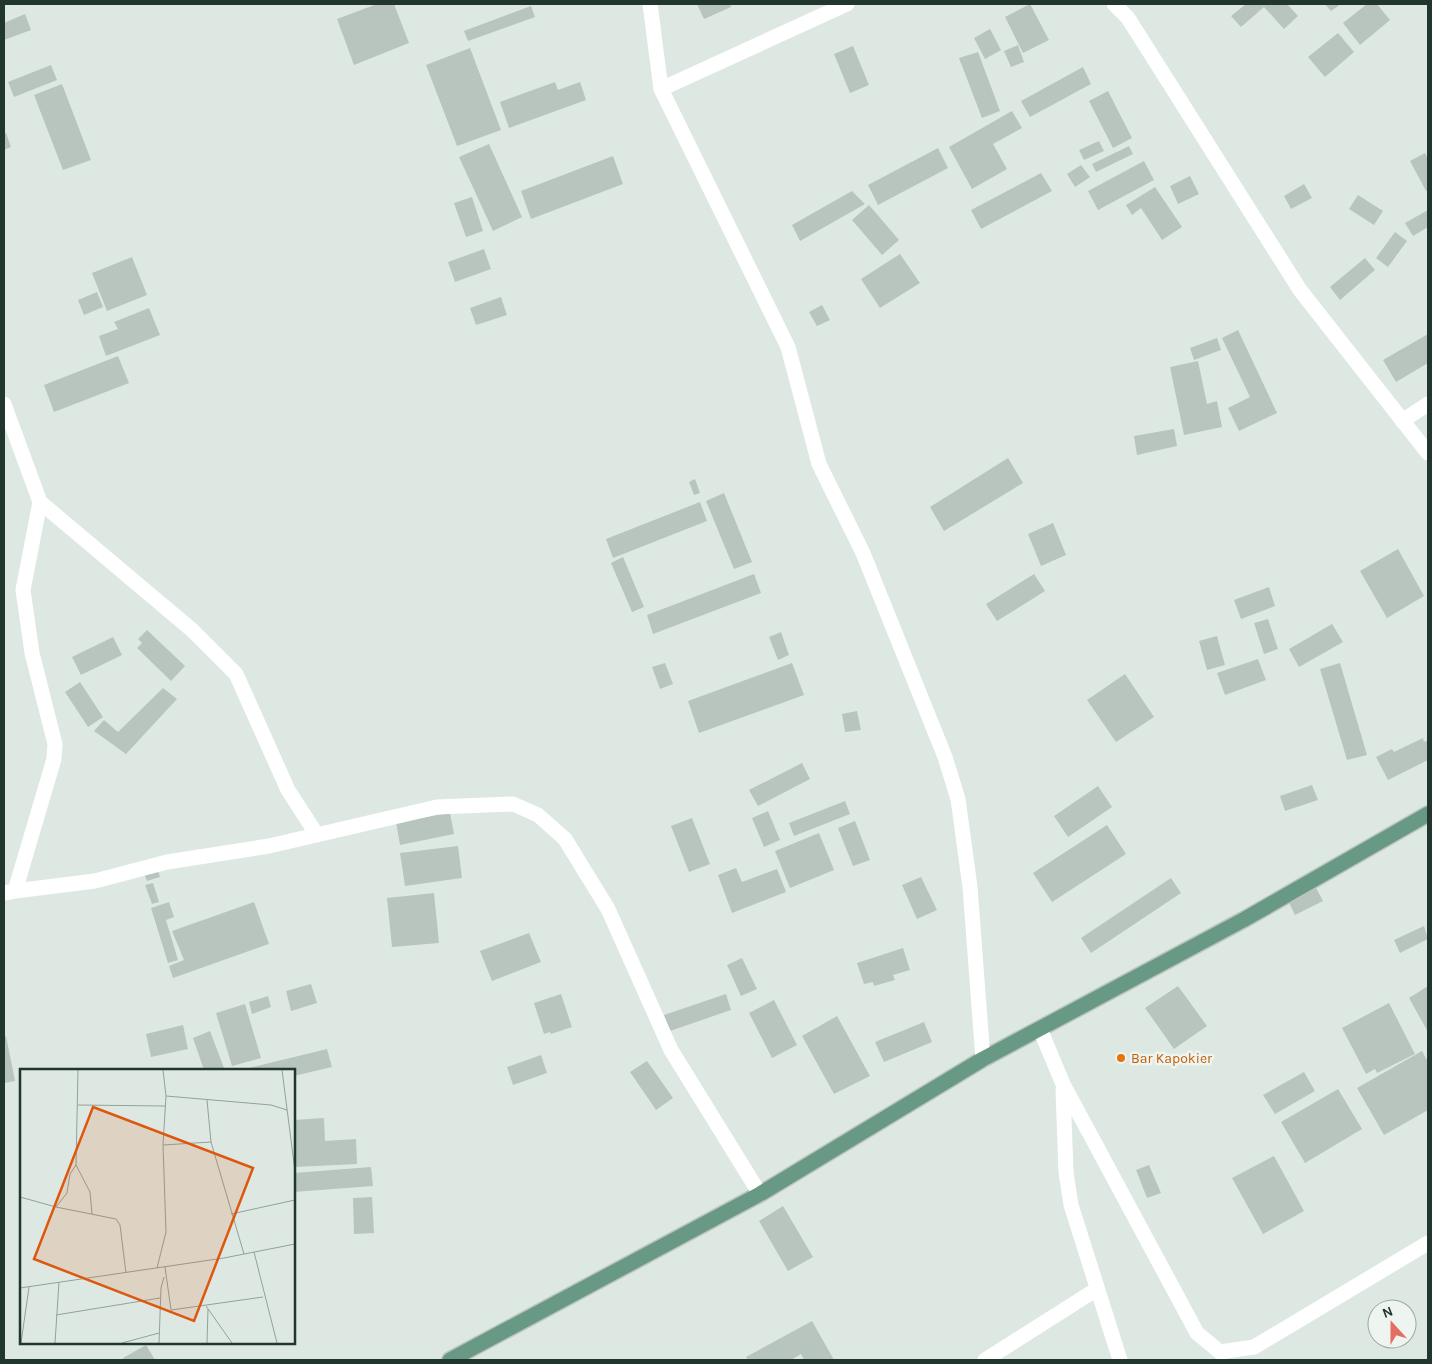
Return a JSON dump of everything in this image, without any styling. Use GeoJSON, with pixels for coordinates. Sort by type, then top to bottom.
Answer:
{"type":"FeatureCollection","features":[{"type":"Feature","properties":{"kind":"main road"},"geometry":{"type":"LineString","coordinates":[[450,1360],[760,1194],[983,1059],[1245,920],[1428,814]]}},
{"type":"Feature","properties":{"kind":"street"},"geometry":{"type":"LineString","coordinates":[[650,4],[661,89],[788,347],[819,464],[863,554],[945,757],[958,799],[970,887],[983,1059]]}},
{"type":"Feature","properties":{"kind":"street"},"geometry":{"type":"LineString","coordinates":[[661,89],[847,4]]}},
{"type":"Feature","properties":{"kind":"street"},"geometry":{"type":"LineString","coordinates":[[1114,4],[1128,18],[1300,290],[1428,454]]}},
{"type":"Feature","properties":{"kind":"street"},"geometry":{"type":"LineString","coordinates":[[4,404],[40,502],[192,630],[236,674],[288,790],[317,835]]}},
{"type":"Feature","properties":{"kind":"street"},"geometry":{"type":"LineString","coordinates":[[1402,422],[1428,404]]}},
{"type":"Feature","properties":{"kind":"street"},"geometry":{"type":"LineString","coordinates":[[40,502],[22,590],[32,652],[55,744],[54,759],[10,892],[95,881],[167,862],[269,846],[437,807],[514,804],[538,815],[565,839],[608,909],[671,1050],[760,1194]]}},
{"type":"Feature","properties":{"kind":"street"},"geometry":{"type":"LineString","coordinates":[[1040,1029],[1063,1084],[1197,1332],[1220,1352],[1254,1348],[1428,1244]]}},
{"type":"Feature","properties":{"kind":"street"},"geometry":{"type":"LineString","coordinates":[[1063,1084],[1066,1172],[1071,1205],[1120,1360]]}},
{"type":"Feature","properties":{"kind":"street"},"geometry":{"type":"LineString","coordinates":[[985,1360],[1097,1289]]}},
{"type":"Feature","properties":{"kind":"building"},"geometry":{"type":"Polygon","coordinates":[[[377,4],[394,4],[409,43],[354,65],[337,19],[377,4]]]}},
{"type":"Feature","properties":{"kind":"building"},"geometry":{"type":"Polygon","coordinates":[[[697,4],[730,4],[731,7],[704,19],[697,4]]]}},
{"type":"Feature","properties":{"kind":"building"},"geometry":{"type":"Polygon","coordinates":[[[1030,4],[1049,40],[1023,53],[1005,17],[1030,4]]]}},
{"type":"Feature","properties":{"kind":"building"},"geometry":{"type":"Polygon","coordinates":[[[1246,4],[1287,4],[1298,16],[1284,29],[1264,7],[1241,27],[1231,16],[1246,4]]]}},
{"type":"Feature","properties":{"kind":"building"},"geometry":{"type":"Polygon","coordinates":[[[1325,4],[1341,4],[1331,11],[1325,4]]]}},
{"type":"Feature","properties":{"kind":"building"},"geometry":{"type":"Polygon","coordinates":[[[1367,4],[1377,4],[1390,20],[1360,45],[1343,23],[1367,4]]]}},
{"type":"Feature","properties":{"kind":"building"},"geometry":{"type":"Polygon","coordinates":[[[531,6],[535,17],[468,41],[464,31],[531,6]]]}},
{"type":"Feature","properties":{"kind":"building"},"geometry":{"type":"Polygon","coordinates":[[[25,14],[31,30],[4,40],[4,23],[25,14]]]}},
{"type":"Feature","properties":{"kind":"building"},"geometry":{"type":"Polygon","coordinates":[[[990,29],[1001,50],[985,59],[974,38],[990,29]]]}},
{"type":"Feature","properties":{"kind":"building"},"geometry":{"type":"Polygon","coordinates":[[[1338,33],[1354,52],[1325,77],[1308,57],[1338,33]]]}},
{"type":"Feature","properties":{"kind":"building"},"geometry":{"type":"Polygon","coordinates":[[[1018,45],[1024,62],[1011,67],[1004,51],[1018,45]]]}},
{"type":"Feature","properties":{"kind":"building"},"geometry":{"type":"Polygon","coordinates":[[[853,46],[869,85],[850,93],[834,54],[853,46]]]}},
{"type":"Feature","properties":{"kind":"building"},"geometry":{"type":"Polygon","coordinates":[[[470,48],[501,130],[457,146],[426,65],[470,48]]]}},
{"type":"Feature","properties":{"kind":"building"},"geometry":{"type":"Polygon","coordinates":[[[978,52],[1000,111],[982,118],[959,58],[978,52]]]}},
{"type":"Feature","properties":{"kind":"building"},"geometry":{"type":"Polygon","coordinates":[[[51,65],[57,80],[14,97],[8,82],[51,65]]]}},
{"type":"Feature","properties":{"kind":"building"},"geometry":{"type":"Polygon","coordinates":[[[1083,67],[1091,84],[1030,117],[1021,101],[1083,67]]]}},
{"type":"Feature","properties":{"kind":"building"},"geometry":{"type":"Polygon","coordinates":[[[555,82],[558,90],[580,82],[586,100],[509,128],[500,102],[555,82]]]}},
{"type":"Feature","properties":{"kind":"building"},"geometry":{"type":"Polygon","coordinates":[[[62,84],[91,160],[63,170],[34,95],[62,84]]]}},
{"type":"Feature","properties":{"kind":"building"},"geometry":{"type":"Polygon","coordinates":[[[1108,91],[1132,138],[1113,148],[1089,101],[1108,91]]]}},
{"type":"Feature","properties":{"kind":"building"},"geometry":{"type":"Polygon","coordinates":[[[1012,111],[1022,128],[993,144],[1007,169],[972,189],[949,147],[1012,111]]]}},
{"type":"Feature","properties":{"kind":"building"},"geometry":{"type":"Polygon","coordinates":[[[6,133],[11,147],[4,150],[4,134],[6,133]]]}},
{"type":"Feature","properties":{"kind":"building"},"geometry":{"type":"Polygon","coordinates":[[[1099,141],[1104,151],[1084,160],[1079,150],[1099,141]]]}},
{"type":"Feature","properties":{"kind":"building"},"geometry":{"type":"Polygon","coordinates":[[[489,144],[522,217],[493,231],[459,157],[489,144]]]}},
{"type":"Feature","properties":{"kind":"building"},"geometry":{"type":"Polygon","coordinates":[[[1129,146],[1133,154],[1096,172],[1092,164],[1129,146]]]}},
{"type":"Feature","properties":{"kind":"building"},"geometry":{"type":"Polygon","coordinates":[[[938,148],[948,168],[878,205],[868,185],[938,148]]]}},
{"type":"Feature","properties":{"kind":"building"},"geometry":{"type":"Polygon","coordinates":[[[1425,153],[1428,159],[1428,190],[1426,191],[1410,161],[1425,153]]]}},
{"type":"Feature","properties":{"kind":"building"},"geometry":{"type":"Polygon","coordinates":[[[613,156],[623,184],[531,219],[521,191],[613,156]]]}},
{"type":"Feature","properties":{"kind":"building"},"geometry":{"type":"Polygon","coordinates":[[[1144,161],[1154,180],[1098,210],[1088,191],[1144,161]]]}},
{"type":"Feature","properties":{"kind":"building"},"geometry":{"type":"Polygon","coordinates":[[[1081,165],[1090,177],[1075,187],[1067,174],[1081,165]]]}},
{"type":"Feature","properties":{"kind":"building"},"geometry":{"type":"Polygon","coordinates":[[[1041,173],[1052,191],[981,229],[971,210],[1041,173]]]}},
{"type":"Feature","properties":{"kind":"building"},"geometry":{"type":"Polygon","coordinates":[[[1190,176],[1199,194],[1178,204],[1170,186],[1190,176]]]}},
{"type":"Feature","properties":{"kind":"building"},"geometry":{"type":"Polygon","coordinates":[[[1304,184],[1312,198],[1291,209],[1284,196],[1304,184]]]}},
{"type":"Feature","properties":{"kind":"building"},"geometry":{"type":"Polygon","coordinates":[[[1155,187],[1182,227],[1162,240],[1141,208],[1132,215],[1126,205],[1155,187]]]}},
{"type":"Feature","properties":{"kind":"building"},"geometry":{"type":"Polygon","coordinates":[[[852,191],[865,204],[800,241],[792,225],[852,191]]]}},
{"type":"Feature","properties":{"kind":"building"},"geometry":{"type":"Polygon","coordinates":[[[1358,195],[1383,211],[1374,225],[1349,209],[1358,195]]]}},
{"type":"Feature","properties":{"kind":"building"},"geometry":{"type":"Polygon","coordinates":[[[472,197],[483,231],[466,237],[454,203],[472,197]]]}},
{"type":"Feature","properties":{"kind":"building"},"geometry":{"type":"Polygon","coordinates":[[[869,205],[899,240],[882,255],[852,220],[869,205]]]}},
{"type":"Feature","properties":{"kind":"building"},"geometry":{"type":"Polygon","coordinates":[[[1428,210],[1428,227],[1413,236],[1405,223],[1428,210]]]}},
{"type":"Feature","properties":{"kind":"building"},"geometry":{"type":"Polygon","coordinates":[[[1395,232],[1407,241],[1388,267],[1376,258],[1395,232]]]}},
{"type":"Feature","properties":{"kind":"building"},"geometry":{"type":"Polygon","coordinates":[[[484,249],[491,269],[455,282],[448,262],[484,249]]]}},
{"type":"Feature","properties":{"kind":"building"},"geometry":{"type":"Polygon","coordinates":[[[900,254],[920,283],[880,308],[861,279],[900,254]]]}},
{"type":"Feature","properties":{"kind":"building"},"geometry":{"type":"Polygon","coordinates":[[[132,257],[147,295],[107,311],[92,273],[132,257]]]}},
{"type":"Feature","properties":{"kind":"building"},"geometry":{"type":"Polygon","coordinates":[[[1365,258],[1375,270],[1340,300],[1330,287],[1365,258]]]}},
{"type":"Feature","properties":{"kind":"building"},"geometry":{"type":"Polygon","coordinates":[[[97,292],[103,307],[84,315],[78,300],[97,292]]]}},
{"type":"Feature","properties":{"kind":"building"},"geometry":{"type":"Polygon","coordinates":[[[501,297],[507,315],[476,325],[470,308],[501,297]]]}},
{"type":"Feature","properties":{"kind":"building"},"geometry":{"type":"Polygon","coordinates":[[[822,305],[830,320],[817,326],[809,312],[822,305]]]}},
{"type":"Feature","properties":{"kind":"building"},"geometry":{"type":"Polygon","coordinates":[[[149,308],[160,335],[106,356],[99,336],[118,329],[114,322],[149,308]]]}},
{"type":"Feature","properties":{"kind":"building"},"geometry":{"type":"Polygon","coordinates":[[[1238,330],[1277,413],[1239,431],[1228,408],[1250,397],[1222,338],[1238,330]]]}},
{"type":"Feature","properties":{"kind":"building"},"geometry":{"type":"Polygon","coordinates":[[[1428,334],[1428,363],[1396,382],[1383,360],[1428,334]]]}},
{"type":"Feature","properties":{"kind":"building"},"geometry":{"type":"Polygon","coordinates":[[[1217,338],[1221,350],[1194,360],[1190,348],[1217,338]]]}},
{"type":"Feature","properties":{"kind":"building"},"geometry":{"type":"Polygon","coordinates":[[[118,356],[129,383],[54,412],[44,385],[118,356]]]}},
{"type":"Feature","properties":{"kind":"building"},"geometry":{"type":"Polygon","coordinates":[[[1198,361],[1207,404],[1217,401],[1222,427],[1184,435],[1170,367],[1198,361]]]}},
{"type":"Feature","properties":{"kind":"building"},"geometry":{"type":"Polygon","coordinates":[[[1174,429],[1177,446],[1137,455],[1134,436],[1174,429]]]}},
{"type":"Feature","properties":{"kind":"building"},"geometry":{"type":"Polygon","coordinates":[[[1008,458],[1023,483],[944,531],[930,507],[1008,458]]]}},
{"type":"Feature","properties":{"kind":"building"},"geometry":{"type":"Polygon","coordinates":[[[695,479],[700,493],[694,495],[689,482],[695,479]]]}},
{"type":"Feature","properties":{"kind":"building"},"geometry":{"type":"Polygon","coordinates":[[[724,493],[752,562],[734,569],[706,501],[724,493]]]}},
{"type":"Feature","properties":{"kind":"building"},"geometry":{"type":"Polygon","coordinates":[[[700,502],[707,521],[613,558],[606,539],[700,502]]]}},
{"type":"Feature","properties":{"kind":"building"},"geometry":{"type":"Polygon","coordinates":[[[1053,523],[1066,555],[1041,566],[1028,534],[1053,523]]]}},
{"type":"Feature","properties":{"kind":"building"},"geometry":{"type":"Polygon","coordinates":[[[1398,549],[1424,596],[1387,618],[1360,571],[1398,549]]]}},
{"type":"Feature","properties":{"kind":"building"},"geometry":{"type":"Polygon","coordinates":[[[623,557],[644,607],[632,612],[611,563],[623,557]]]}},
{"type":"Feature","properties":{"kind":"building"},"geometry":{"type":"Polygon","coordinates":[[[754,574],[761,593],[653,634],[647,615],[754,574]]]}},
{"type":"Feature","properties":{"kind":"building"},"geometry":{"type":"Polygon","coordinates":[[[1034,574],[1045,591],[997,621],[986,604],[1034,574]]]}},
{"type":"Feature","properties":{"kind":"building"},"geometry":{"type":"Polygon","coordinates":[[[1269,587],[1275,606],[1241,619],[1234,600],[1269,587]]]}},
{"type":"Feature","properties":{"kind":"building"},"geometry":{"type":"Polygon","coordinates":[[[1268,619],[1278,649],[1264,654],[1254,623],[1268,619]]]}},
{"type":"Feature","properties":{"kind":"building"},"geometry":{"type":"Polygon","coordinates":[[[1332,624],[1343,642],[1299,667],[1289,649],[1332,624]]]}},
{"type":"Feature","properties":{"kind":"building"},"geometry":{"type":"Polygon","coordinates":[[[147,630],[185,666],[171,681],[137,648],[142,643],[138,639],[147,630]]]}},
{"type":"Feature","properties":{"kind":"building"},"geometry":{"type":"Polygon","coordinates":[[[781,632],[789,655],[778,660],[769,637],[781,632]]]}},
{"type":"Feature","properties":{"kind":"building"},"geometry":{"type":"Polygon","coordinates":[[[1217,636],[1225,665],[1207,670],[1199,641],[1217,636]]]}},
{"type":"Feature","properties":{"kind":"building"},"geometry":{"type":"Polygon","coordinates":[[[113,637],[122,655],[81,675],[72,657],[113,637]]]}},
{"type":"Feature","properties":{"kind":"building"},"geometry":{"type":"Polygon","coordinates":[[[1258,659],[1266,680],[1225,695],[1217,673],[1258,659]]]}},
{"type":"Feature","properties":{"kind":"building"},"geometry":{"type":"Polygon","coordinates":[[[665,663],[673,684],[660,689],[652,667],[665,663]]]}},
{"type":"Feature","properties":{"kind":"building"},"geometry":{"type":"Polygon","coordinates":[[[792,663],[804,695],[699,733],[688,701],[792,663]]]}},
{"type":"Feature","properties":{"kind":"building"},"geometry":{"type":"Polygon","coordinates":[[[1340,663],[1367,755],[1347,760],[1320,669],[1340,663]]]}},
{"type":"Feature","properties":{"kind":"building"},"geometry":{"type":"Polygon","coordinates":[[[1125,674],[1154,717],[1116,742],[1087,700],[1125,674]]]}},
{"type":"Feature","properties":{"kind":"building"},"geometry":{"type":"Polygon","coordinates":[[[80,682],[103,717],[88,727],[65,692],[80,682]]]}},
{"type":"Feature","properties":{"kind":"building"},"geometry":{"type":"Polygon","coordinates":[[[163,688],[177,699],[126,754],[94,731],[104,720],[118,732],[163,688]]]}},
{"type":"Feature","properties":{"kind":"building"},"geometry":{"type":"Polygon","coordinates":[[[857,711],[861,730],[845,732],[842,714],[857,711]]]}},
{"type":"Feature","properties":{"kind":"building"},"geometry":{"type":"Polygon","coordinates":[[[1423,738],[1424,742],[1428,740],[1428,760],[1388,780],[1376,757],[1392,749],[1394,752],[1423,738]]]}},
{"type":"Feature","properties":{"kind":"building"},"geometry":{"type":"Polygon","coordinates":[[[802,763],[810,779],[758,806],[749,790],[802,763]]]}},
{"type":"Feature","properties":{"kind":"building"},"geometry":{"type":"Polygon","coordinates":[[[1312,785],[1318,800],[1285,811],[1280,796],[1312,785]]]}},
{"type":"Feature","properties":{"kind":"building"},"geometry":{"type":"Polygon","coordinates":[[[1098,786],[1112,807],[1068,837],[1054,816],[1098,786]]]}},
{"type":"Feature","properties":{"kind":"building"},"geometry":{"type":"Polygon","coordinates":[[[845,801],[850,814],[794,836],[789,823],[845,801]]]}},
{"type":"Feature","properties":{"kind":"building"},"geometry":{"type":"Polygon","coordinates":[[[768,811],[780,840],[764,847],[752,818],[768,811]]]}},
{"type":"Feature","properties":{"kind":"building"},"geometry":{"type":"Polygon","coordinates":[[[450,813],[454,834],[400,845],[396,822],[450,813]]]}},
{"type":"Feature","properties":{"kind":"building"},"geometry":{"type":"Polygon","coordinates":[[[692,818],[710,864],[689,872],[671,826],[692,818]]]}},
{"type":"Feature","properties":{"kind":"building"},"geometry":{"type":"Polygon","coordinates":[[[855,821],[870,860],[853,866],[838,828],[855,821]]]}},
{"type":"Feature","properties":{"kind":"building"},"geometry":{"type":"Polygon","coordinates":[[[1107,825],[1126,854],[1052,902],[1033,873],[1107,825]]]}},
{"type":"Feature","properties":{"kind":"building"},"geometry":{"type":"Polygon","coordinates":[[[819,833],[834,870],[790,888],[775,851],[819,833]]]}},
{"type":"Feature","properties":{"kind":"building"},"geometry":{"type":"Polygon","coordinates":[[[458,846],[462,878],[405,886],[400,853],[458,846]]]}},
{"type":"Feature","properties":{"kind":"building"},"geometry":{"type":"Polygon","coordinates":[[[157,867],[160,877],[147,881],[143,871],[157,867]]]}},
{"type":"Feature","properties":{"kind":"building"},"geometry":{"type":"Polygon","coordinates":[[[736,868],[742,882],[777,869],[786,892],[732,913],[718,875],[736,868]]]}},
{"type":"Feature","properties":{"kind":"building"},"geometry":{"type":"Polygon","coordinates":[[[921,877],[937,910],[917,919],[902,885],[921,877]]]}},
{"type":"Feature","properties":{"kind":"building"},"geometry":{"type":"Polygon","coordinates":[[[1171,878],[1181,893],[1091,953],[1081,938],[1171,878]]]}},
{"type":"Feature","properties":{"kind":"building"},"geometry":{"type":"Polygon","coordinates":[[[153,883],[159,902],[152,904],[145,885],[153,883]]]}},
{"type":"Feature","properties":{"kind":"building"},"geometry":{"type":"Polygon","coordinates":[[[1314,884],[1323,901],[1295,915],[1287,898],[1314,884]]]}},
{"type":"Feature","properties":{"kind":"building"},"geometry":{"type":"Polygon","coordinates":[[[434,893],[439,943],[392,947],[387,898],[434,893]]]}},
{"type":"Feature","properties":{"kind":"building"},"geometry":{"type":"Polygon","coordinates":[[[169,902],[174,917],[166,920],[178,960],[168,963],[151,908],[169,902]]]}},
{"type":"Feature","properties":{"kind":"building"},"geometry":{"type":"Polygon","coordinates":[[[254,902],[269,944],[173,978],[169,966],[184,960],[172,931],[254,902]]]}},
{"type":"Feature","properties":{"kind":"building"},"geometry":{"type":"Polygon","coordinates":[[[1424,926],[1428,939],[1400,953],[1394,940],[1424,926]]]}},
{"type":"Feature","properties":{"kind":"building"},"geometry":{"type":"Polygon","coordinates":[[[529,933],[541,962],[492,981],[480,951],[529,933]]]}},
{"type":"Feature","properties":{"kind":"building"},"geometry":{"type":"Polygon","coordinates":[[[903,948],[910,970],[893,975],[895,980],[874,986],[873,982],[864,984],[857,963],[903,948]]]}},
{"type":"Feature","properties":{"kind":"building"},"geometry":{"type":"Polygon","coordinates":[[[742,958],[757,989],[741,996],[727,965],[742,958]]]}},
{"type":"Feature","properties":{"kind":"building"},"geometry":{"type":"Polygon","coordinates":[[[311,984],[317,1003],[291,1011],[286,991],[311,984]]]}},
{"type":"Feature","properties":{"kind":"building"},"geometry":{"type":"Polygon","coordinates":[[[1178,986],[1207,1026],[1174,1049],[1145,1008],[1178,986]]]}},
{"type":"Feature","properties":{"kind":"building"},"geometry":{"type":"Polygon","coordinates":[[[1428,986],[1428,1032],[1409,998],[1428,986]]]}},
{"type":"Feature","properties":{"kind":"building"},"geometry":{"type":"Polygon","coordinates":[[[561,994],[572,1027],[551,1034],[550,1032],[544,1034],[534,1003],[561,994]]]}},
{"type":"Feature","properties":{"kind":"building"},"geometry":{"type":"Polygon","coordinates":[[[726,994],[731,1010],[670,1031],[664,1015],[726,994]]]}},
{"type":"Feature","properties":{"kind":"building"},"geometry":{"type":"Polygon","coordinates":[[[268,996],[271,1007],[252,1014],[249,1002],[268,996]]]}},
{"type":"Feature","properties":{"kind":"building"},"geometry":{"type":"Polygon","coordinates":[[[774,1000],[797,1045],[772,1058],[749,1013],[774,1000]]]}},
{"type":"Feature","properties":{"kind":"building"},"geometry":{"type":"Polygon","coordinates":[[[1389,1003],[1415,1054],[1377,1073],[1375,1069],[1366,1074],[1342,1028],[1389,1003]]]}},
{"type":"Feature","properties":{"kind":"building"},"geometry":{"type":"Polygon","coordinates":[[[245,1004],[261,1058],[232,1066],[216,1013],[245,1004]]]}},
{"type":"Feature","properties":{"kind":"building"},"geometry":{"type":"Polygon","coordinates":[[[837,1016],[870,1076],[834,1094],[802,1036],[837,1016]]]}},
{"type":"Feature","properties":{"kind":"building"},"geometry":{"type":"Polygon","coordinates":[[[924,1022],[932,1042],[884,1062],[875,1042],[924,1022]]]}},
{"type":"Feature","properties":{"kind":"building"},"geometry":{"type":"Polygon","coordinates":[[[183,1025],[188,1049],[151,1057],[146,1034],[183,1025]]]}},
{"type":"Feature","properties":{"kind":"building"},"geometry":{"type":"Polygon","coordinates":[[[210,1031],[224,1068],[204,1069],[193,1038],[210,1031]]]}},
{"type":"Feature","properties":{"kind":"building"},"geometry":{"type":"Polygon","coordinates":[[[6,1036],[15,1081],[4,1083],[4,1037],[6,1036]]]}},
{"type":"Feature","properties":{"kind":"building"},"geometry":{"type":"Polygon","coordinates":[[[327,1049],[332,1067],[295,1076],[295,1069],[245,1069],[327,1049]]]}},
{"type":"Feature","properties":{"kind":"building"},"geometry":{"type":"Polygon","coordinates":[[[1422,1051],[1428,1062],[1428,1110],[1384,1135],[1357,1088],[1422,1051]]]}},
{"type":"Feature","properties":{"kind":"building"},"geometry":{"type":"Polygon","coordinates":[[[541,1055],[547,1073],[513,1085],[507,1067],[541,1055]]]}},
{"type":"Feature","properties":{"kind":"building"},"geometry":{"type":"Polygon","coordinates":[[[647,1061],[673,1098],[656,1110],[630,1072],[647,1061]]]}},
{"type":"Feature","properties":{"kind":"building"},"geometry":{"type":"Polygon","coordinates":[[[1304,1072],[1315,1091],[1275,1114],[1263,1095],[1304,1072]]]}},
{"type":"Feature","properties":{"kind":"building"},"geometry":{"type":"Polygon","coordinates":[[[1338,1089],[1362,1129],[1305,1163],[1281,1122],[1338,1089]]]}},
{"type":"Feature","properties":{"kind":"building"},"geometry":{"type":"Polygon","coordinates":[[[324,1118],[325,1141],[356,1139],[357,1164],[295,1167],[295,1120],[324,1118]]]}},
{"type":"Feature","properties":{"kind":"building"},"geometry":{"type":"Polygon","coordinates":[[[1274,1156],[1304,1211],[1263,1234],[1232,1178],[1274,1156]]]}},
{"type":"Feature","properties":{"kind":"building"},"geometry":{"type":"Polygon","coordinates":[[[1149,1165],[1161,1193],[1147,1198],[1136,1170],[1149,1165]]]}},
{"type":"Feature","properties":{"kind":"building"},"geometry":{"type":"Polygon","coordinates":[[[371,1167],[373,1186],[295,1192],[295,1173],[371,1167]]]}},
{"type":"Feature","properties":{"kind":"building"},"geometry":{"type":"Polygon","coordinates":[[[372,1197],[374,1233],[354,1234],[353,1198],[372,1197]]]}},
{"type":"Feature","properties":{"kind":"building"},"geometry":{"type":"Polygon","coordinates":[[[783,1206],[813,1257],[788,1271],[759,1221],[783,1206]]]}},
{"type":"Feature","properties":{"kind":"building"},"geometry":{"type":"Polygon","coordinates":[[[812,1321],[834,1360],[804,1360],[801,1354],[791,1360],[748,1360],[746,1357],[812,1321]]]}},
{"type":"Feature","properties":{"kind":"building"},"geometry":{"type":"Polygon","coordinates":[[[146,1345],[155,1360],[124,1360],[123,1358],[146,1345]]]}},
{"type":"Feature","properties":{"kind":"place","name":"Bar Kapokier"},"geometry":{"type":"Point","coordinates":[1121,1058]}}]}
